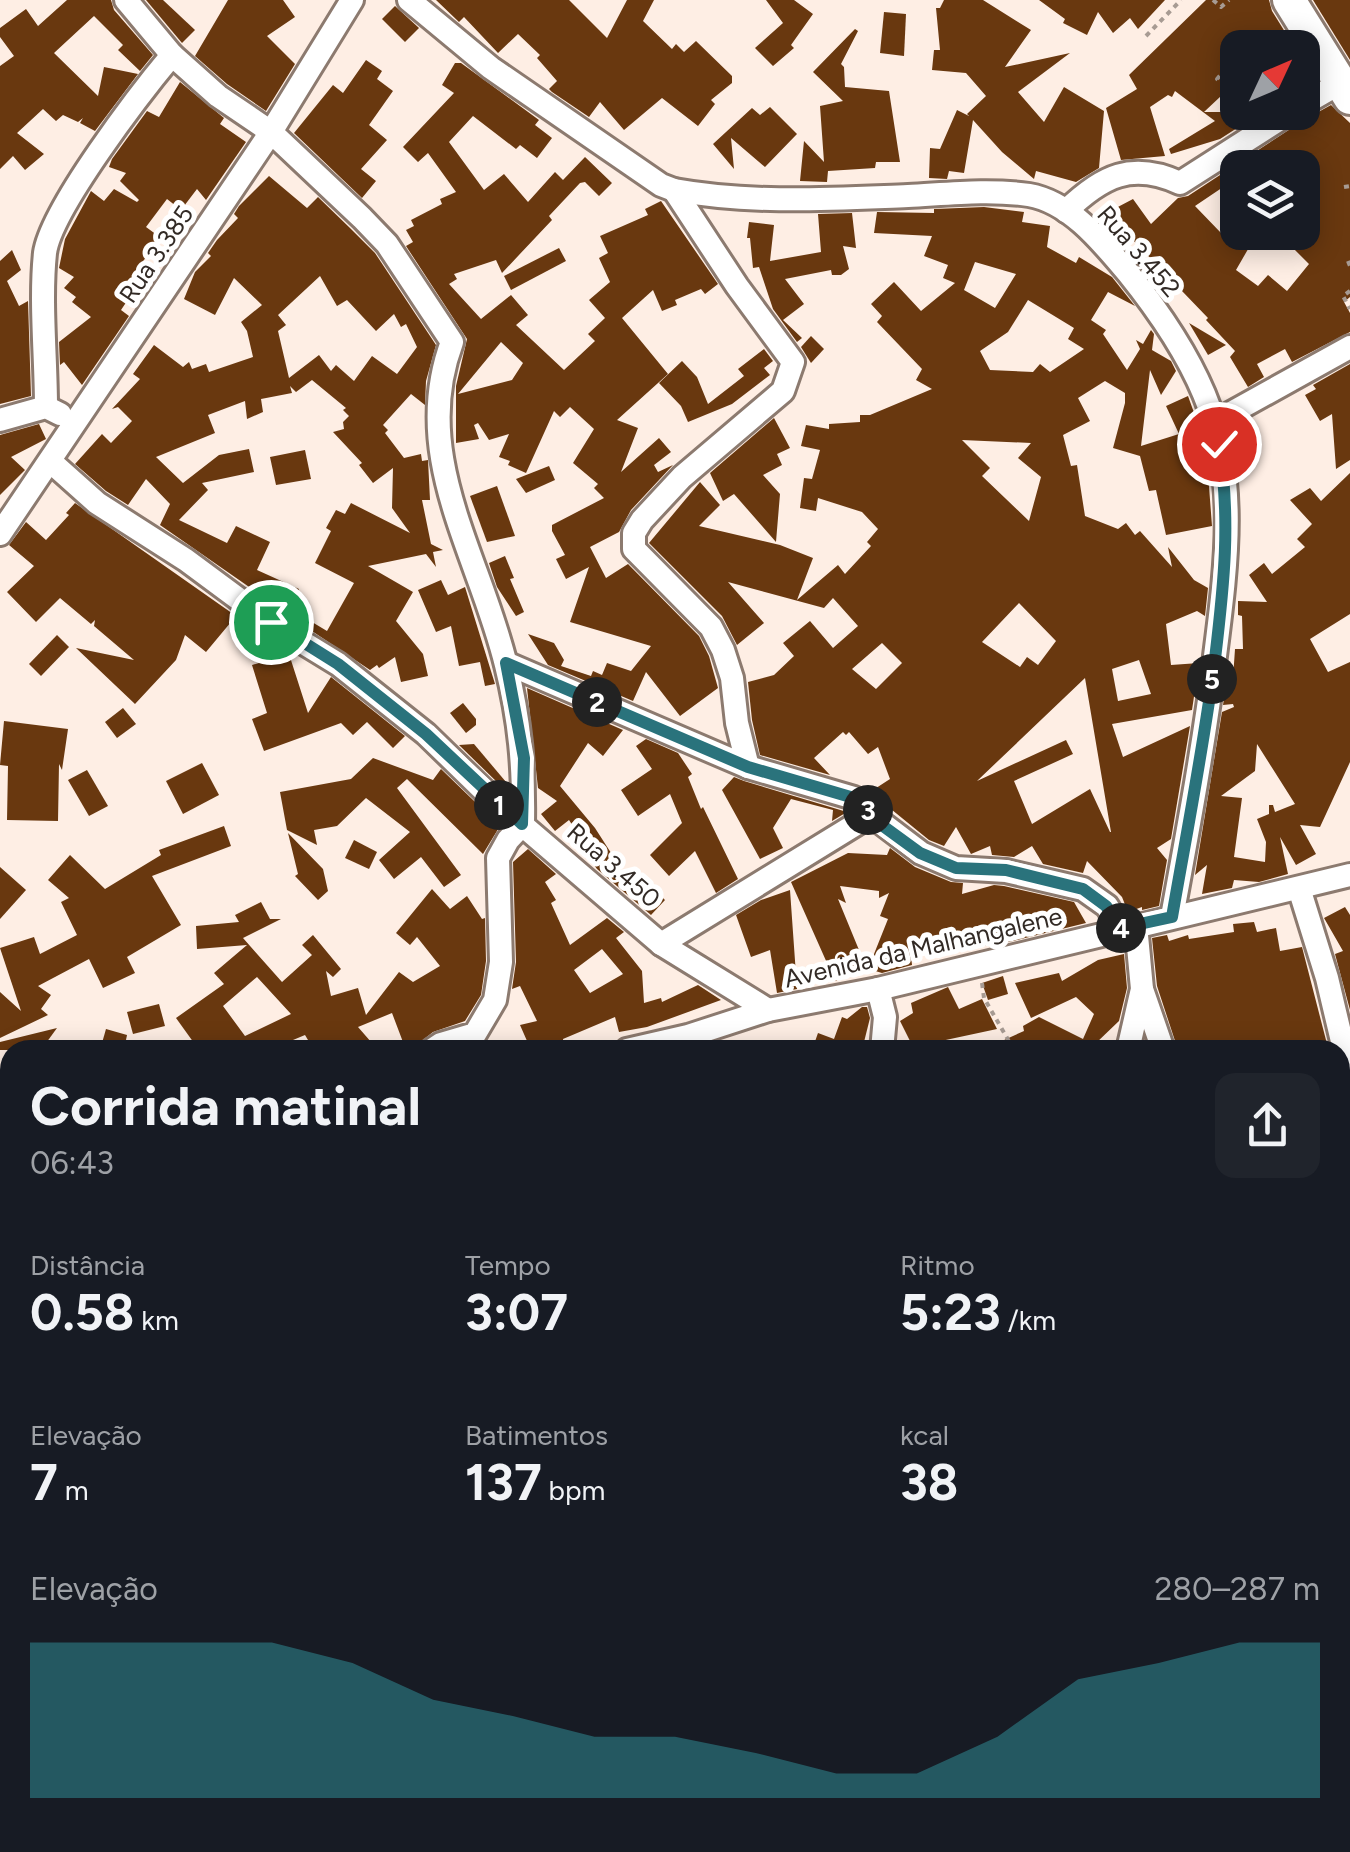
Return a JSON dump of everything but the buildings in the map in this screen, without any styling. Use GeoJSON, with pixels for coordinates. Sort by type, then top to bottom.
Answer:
{"type":"FeatureCollection","features":[{"type":"Feature","properties":{"kind":"street"},"geometry":{"type":"LineString","coordinates":[[126,0],[172,55],[218,96],[271,132],[387,244],[452,342],[440,375],[442,395],[436,416],[439,454],[506,663],[524,758],[522,824],[498,858],[502,923],[495,1000],[475,1034],[455,1040]]}},
{"type":"Feature","properties":{"kind":"street","name":"Rua 3.385"},"geometry":{"type":"LineString","coordinates":[[0,534],[271,132],[352,0]]}},
{"type":"Feature","properties":{"kind":"street","name":"Rua 3.452"},"geometry":{"type":"LineString","coordinates":[[408,0],[491,68],[661,185],[674,190],[784,202],[978,192],[1031,196],[1066,210],[1107,248],[1150,301],[1204,393],[1226,484],[1228,522],[1222,606],[1207,723],[1172,917]]}},
{"type":"Feature","properties":{"kind":"street"},"geometry":{"type":"LineString","coordinates":[[1290,0],[1345,90],[1320,99]]}},
{"type":"Feature","properties":{"kind":"street"},"geometry":{"type":"LineString","coordinates":[[46,406],[45,268],[49,240],[64,209],[135,100],[172,55]]}},
{"type":"Feature","properties":{"kind":"street"},"geometry":{"type":"LineString","coordinates":[[1066,210],[1086,191],[1120,173],[1164,176],[1180,183],[1263,130]]}},
{"type":"Feature","properties":{"kind":"street"},"geometry":{"type":"LineString","coordinates":[[674,190],[793,362],[783,391],[682,477],[634,533],[634,548],[711,627],[723,650],[736,694],[737,723],[748,767]]}},
{"type":"Feature","properties":{"kind":"street"},"geometry":{"type":"LineString","coordinates":[[1214,424],[1350,347]]}},
{"type":"Feature","properties":{"kind":"street"},"geometry":{"type":"LineString","coordinates":[[0,420],[46,406],[76,423]]}},
{"type":"Feature","properties":{"kind":"street","name":"Rua 3.450"},"geometry":{"type":"LineString","coordinates":[[50,461],[97,503],[338,664],[426,734],[522,824],[662,944],[768,1010]]}},
{"type":"Feature","properties":{"kind":"street"},"geometry":{"type":"LineString","coordinates":[[506,663],[748,767],[854,798],[920,853],[956,868],[1006,870],[1083,889],[1128,927],[1142,989],[1160,1040]]}},
{"type":"Feature","properties":{"kind":"street"},"geometry":{"type":"LineString","coordinates":[[662,944],[872,815]]}},
{"type":"Feature","properties":{"kind":"street","name":"Avenida da Malhangalene"},"geometry":{"type":"LineString","coordinates":[[693,1040],[768,1010],[878,990],[1350,875]]}},
{"type":"Feature","properties":{"kind":"street"},"geometry":{"type":"LineString","coordinates":[[1298,888],[1327,978],[1342,1040]]}},
{"type":"Feature","properties":{"kind":"street"},"geometry":{"type":"LineString","coordinates":[[1130,1040],[1142,989]]}},
{"type":"Feature","properties":{"kind":"street"},"geometry":{"type":"LineString","coordinates":[[878,990],[885,1017],[883,1040]]}},
{"type":"Feature","properties":{"kind":"path"},"geometry":{"type":"LineString","coordinates":[[1146,36],[1181,0]]}},
{"type":"Feature","properties":{"kind":"path"},"geometry":{"type":"LineString","coordinates":[[1214,0],[1222,7],[1229,0]]}},
{"type":"Feature","properties":{"kind":"path"},"geometry":{"type":"LineString","coordinates":[[1350,291],[1343,296],[1350,309]]}},
{"type":"Feature","properties":{"kind":"path"},"geometry":{"type":"LineString","coordinates":[[979,963],[984,998],[1008,1040]]}},
{"type":"Feature","properties":{"kind":"route"},"geometry":{"type":"LineString","coordinates":[[271,622],[338,664],[426,734],[522,824],[524,758],[506,663],[748,767],[854,798],[920,853],[956,868],[1006,870],[1083,889],[1106,906],[1121,928],[1172,917],[1207,723],[1222,606],[1228,522],[1219,444]]}}]}
